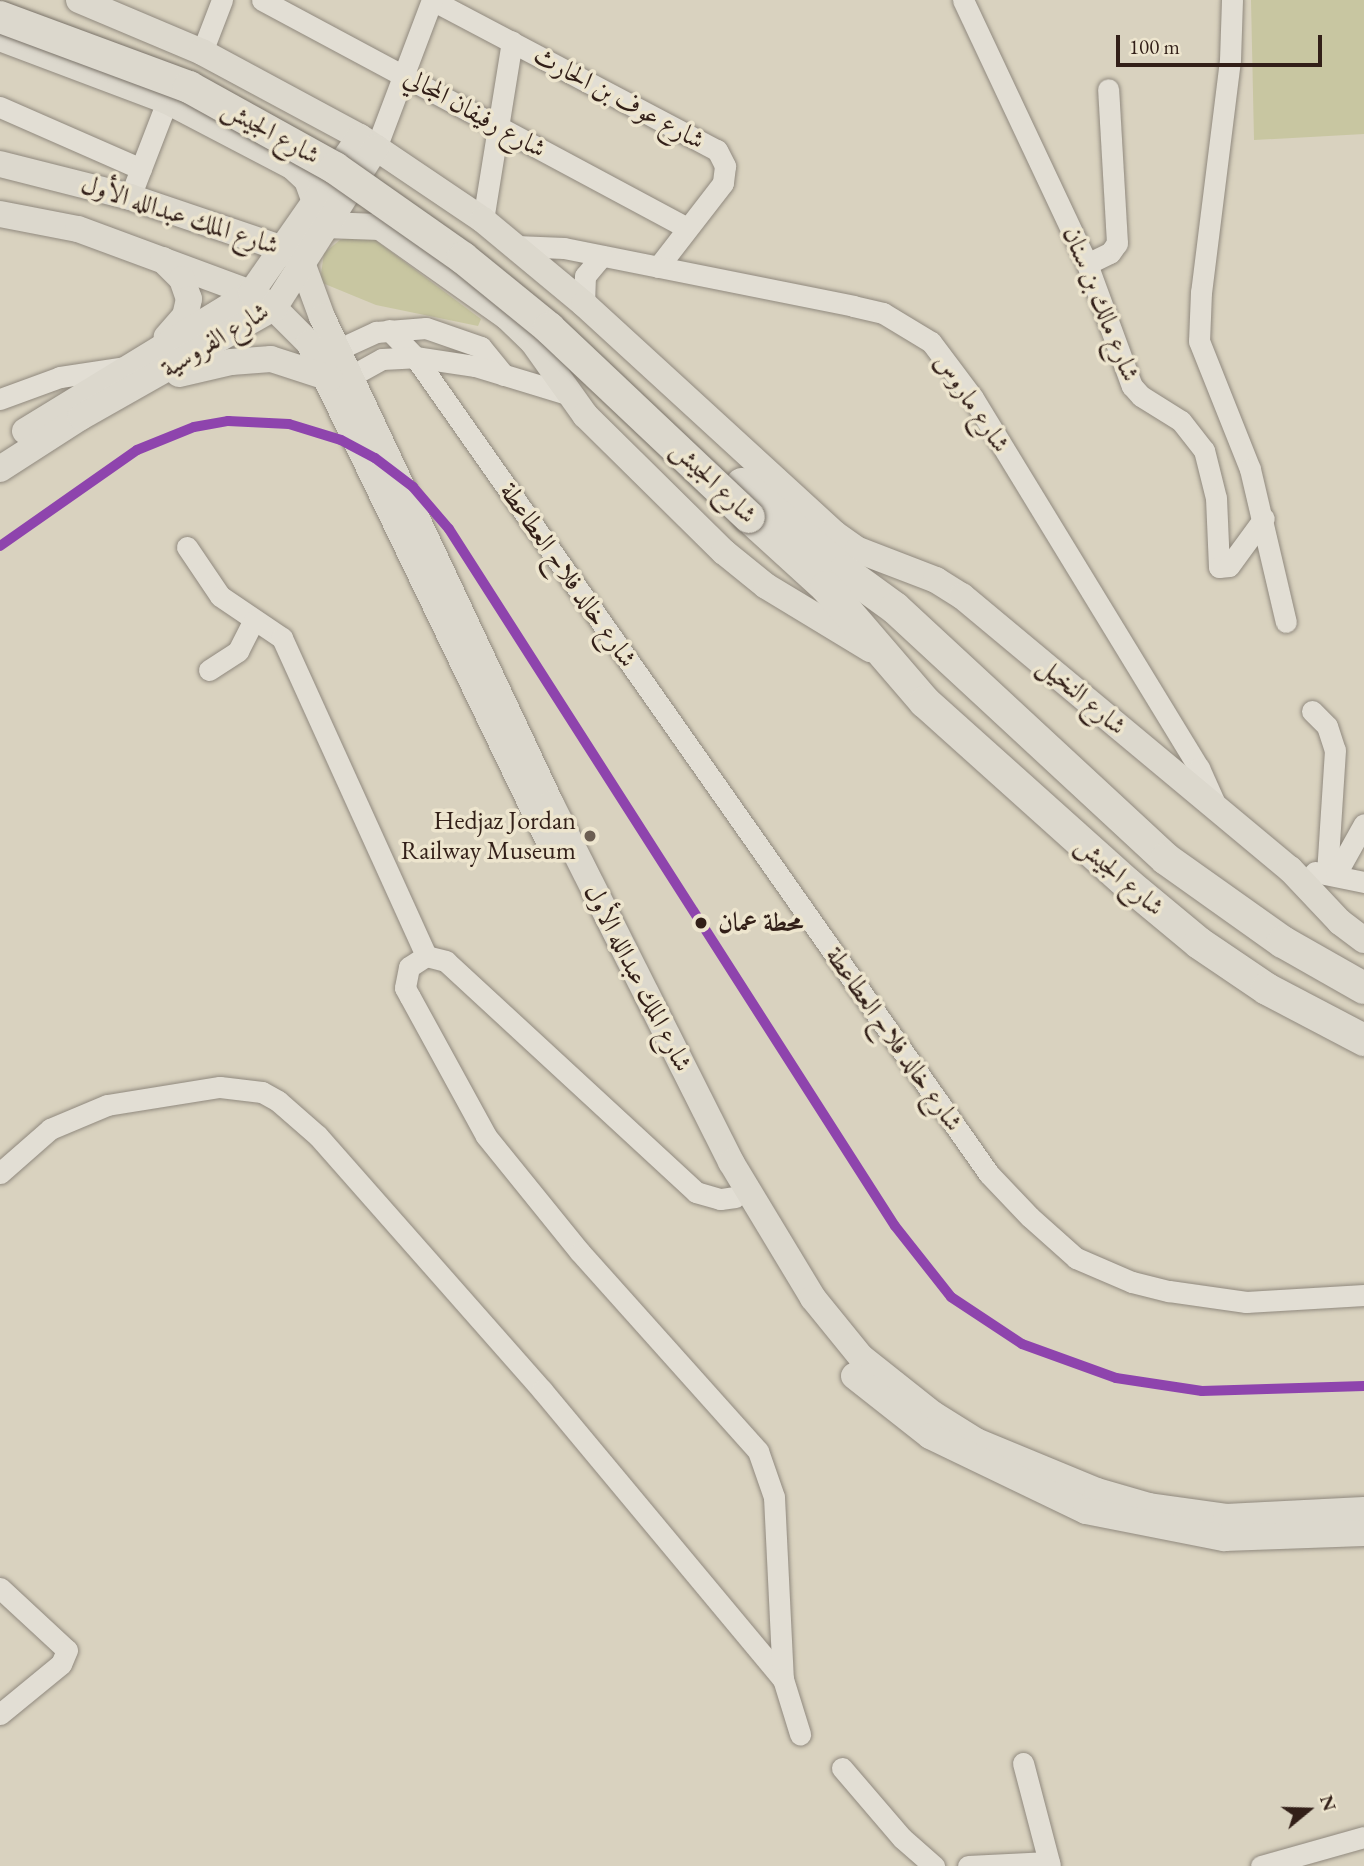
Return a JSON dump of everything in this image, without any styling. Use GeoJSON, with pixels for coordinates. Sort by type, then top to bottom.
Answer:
{"type":"FeatureCollection","features":[{"type":"Feature","properties":{"kind":"highway","name":"شارع الجيش"},"geometry":{"type":"LineString","coordinates":[[10,0],[174,60],[331,141],[403,188],[552,304],[742,484],[851,560],[895,608],[1166,859],[1283,942],[1364,988]]}},
{"type":"Feature","properties":{"kind":"highway","name":"شارع الجيش"},"geometry":{"type":"LineString","coordinates":[[0,16],[189,87],[274,130],[346,176],[463,258],[549,328],[826,587],[894,667],[948,723],[1199,943],[1268,989],[1364,1040]]}},
{"type":"Feature","properties":{"kind":"main road","name":"شارع النخيل"},"geometry":{"type":"LineString","coordinates":[[79,0],[202,52],[368,142],[483,220],[584,304],[827,528],[851,560],[922,573],[962,596],[1183,766],[1218,813],[1290,869],[1340,922],[1364,940]]}},
{"type":"Feature","properties":{"kind":"main road"},"geometry":{"type":"LineString","coordinates":[[0,38],[167,101],[293,167],[307,180],[320,214],[380,227],[436,264],[521,329],[567,394],[745,570],[894,667]]}},
{"type":"Feature","properties":{"kind":"main road","name":"شارع الفروسية"},"geometry":{"type":"LineString","coordinates":[[0,469],[135,375],[149,353],[251,293],[291,254],[368,142]]}},
{"type":"Feature","properties":{"kind":"main road","name":"شارع الملك عبدالله الأول"},"geometry":{"type":"LineString","coordinates":[[0,164],[130,197],[291,254],[339,349],[341,377]]}},
{"type":"Feature","properties":{"kind":"main road","name":"شارع الملك عبدالله الأول"},"geometry":{"type":"LineString","coordinates":[[0,214],[78,229],[159,256],[251,293],[274,308],[341,377],[534,812],[741,1194],[799,1312],[846,1368],[903,1418],[972,1460],[1086,1511],[1150,1527],[1249,1539],[1364,1533]]}},
{"type":"Feature","properties":{"kind":"main road","name":"شارع الفروسية"},"geometry":{"type":"LineString","coordinates":[[0,448],[135,375],[274,308],[291,254]]}},
{"type":"Feature","properties":{"kind":"main road"},"geometry":{"type":"LineString","coordinates":[[149,353],[175,331],[188,308],[182,279],[159,256]]}},
{"type":"Feature","properties":{"kind":"main road"},"geometry":{"type":"LineString","coordinates":[[135,375],[249,359],[293,364],[341,377]]}},
{"type":"Feature","properties":{"kind":"main road","name":"شارع الملك عبدالله الأول"},"geometry":{"type":"LineString","coordinates":[[741,1194],[837,1332],[892,1384],[976,1441],[1097,1491],[1187,1514],[1226,1517],[1364,1510]]}},
{"type":"Feature","properties":{"kind":"street"},"geometry":{"type":"LineString","coordinates":[[202,52],[222,0]]}},
{"type":"Feature","properties":{"kind":"street","name":"شارع رفيفان المجالي"},"geometry":{"type":"LineString","coordinates":[[262,0],[404,74],[687,229]]}},
{"type":"Feature","properties":{"kind":"street","name":"شارع الفروسية"},"geometry":{"type":"LineString","coordinates":[[368,142],[404,74],[432,0]]}},
{"type":"Feature","properties":{"kind":"street","name":"شارع عوف بن الحارث"},"geometry":{"type":"LineString","coordinates":[[432,0],[718,150],[725,166],[723,183],[658,267]]}},
{"type":"Feature","properties":{"kind":"street","name":"شارع مالك بن سنان"},"geometry":{"type":"LineString","coordinates":[[963,0],[1087,264],[1132,386],[1141,396],[1181,421],[1204,450],[1216,498],[1219,567],[1229,566],[1264,518]]}},
{"type":"Feature","properties":{"kind":"street"},"geometry":{"type":"LineString","coordinates":[[1232,0],[1230,60],[1198,324],[1205,361],[1235,425],[1264,518],[1286,622]]}},
{"type":"Feature","properties":{"kind":"street"},"geometry":{"type":"LineString","coordinates":[[483,220],[512,41]]}},
{"type":"Feature","properties":{"kind":"street"},"geometry":{"type":"LineString","coordinates":[[1087,264],[1110,253],[1117,243],[1108,89]]}},
{"type":"Feature","properties":{"kind":"street"},"geometry":{"type":"LineString","coordinates":[[130,197],[167,101]]}},
{"type":"Feature","properties":{"kind":"street"},"geometry":{"type":"LineString","coordinates":[[0,107],[141,169]]}},
{"type":"Feature","properties":{"kind":"street","name":"شارع ماروس"},"geometry":{"type":"LineString","coordinates":[[516,246],[548,246],[883,313],[931,342],[973,398],[1183,766]]}},
{"type":"Feature","properties":{"kind":"street"},"geometry":{"type":"LineString","coordinates":[[584,304],[585,276],[602,256]]}},
{"type":"Feature","properties":{"kind":"street"},"geometry":{"type":"LineString","coordinates":[[339,349],[389,330],[426,328],[472,342],[488,353],[504,375]]}},
{"type":"Feature","properties":{"kind":"street","name":"شارع خالد فلاح العطاعطة"},"geometry":{"type":"LineString","coordinates":[[389,330],[415,357],[445,417],[989,1174],[1052,1239],[1098,1268],[1169,1291],[1246,1302],[1364,1295]]}},
{"type":"Feature","properties":{"kind":"street"},"geometry":{"type":"LineString","coordinates":[[341,377],[382,359],[415,357],[504,375],[567,394]]}},
{"type":"Feature","properties":{"kind":"street"},"geometry":{"type":"LineString","coordinates":[[0,399],[60,377],[135,375]]}},
{"type":"Feature","properties":{"kind":"street"},"geometry":{"type":"LineString","coordinates":[[187,547],[220,596],[253,622],[282,638],[426,956],[454,967],[696,1192],[720,1199],[741,1194]]}},
{"type":"Feature","properties":{"kind":"street"},"geometry":{"type":"LineString","coordinates":[[209,670],[238,651],[253,622]]}},
{"type":"Feature","properties":{"kind":"street"},"geometry":{"type":"LineString","coordinates":[[1312,711],[1327,726],[1335,750],[1331,873]]}},
{"type":"Feature","properties":{"kind":"street"},"geometry":{"type":"LineString","coordinates":[[1331,873],[1364,824]]}},
{"type":"Feature","properties":{"kind":"street"},"geometry":{"type":"LineString","coordinates":[[1290,869],[1331,873],[1364,882]]}},
{"type":"Feature","properties":{"kind":"street"},"geometry":{"type":"LineString","coordinates":[[426,956],[409,967],[405,988],[486,1136],[580,1252],[758,1451],[775,1497],[783,1679],[800,1734]]}},
{"type":"Feature","properties":{"kind":"street"},"geometry":{"type":"LineString","coordinates":[[0,1173],[50,1129],[107,1105],[220,1087],[262,1093],[278,1101],[318,1136],[542,1390],[783,1679]]}},
{"type":"Feature","properties":{"kind":"street"},"geometry":{"type":"LineString","coordinates":[[0,1588],[67,1650],[61,1664],[0,1714]]}},
{"type":"Feature","properties":{"kind":"street"},"geometry":{"type":"LineString","coordinates":[[968,1866],[1049,1864],[1023,1763]]}},
{"type":"Feature","properties":{"kind":"street"},"geometry":{"type":"LineString","coordinates":[[842,1768],[907,1844],[934,1866]]}},
{"type":"Feature","properties":{"kind":"street"},"geometry":{"type":"LineString","coordinates":[[1261,1866],[1364,1837]]}},
{"type":"Feature","properties":{"kind":"shaded area"},"geometry":{"type":"Polygon","coordinates":[[[1251,0],[1364,0],[1364,134],[1254,140],[1251,0]]]}},
{"type":"Feature","properties":{"kind":"shaded area"},"geometry":{"type":"Polygon","coordinates":[[[357,235],[370,236],[481,319],[478,326],[376,305],[320,282],[324,253],[340,240],[357,235]]]}},
{"type":"Feature","properties":{"kind":"transit line"},"geometry":{"type":"LineString","coordinates":[[0,546],[137,450],[194,427],[228,421],[289,424],[341,440],[375,458],[413,487],[449,529],[895,1226],[951,1297],[1022,1344],[1116,1378],[1202,1391],[1364,1386]]}},
{"type":"Feature","properties":{"kind":"place","name":"Hedjaz Jordan Railway Museum"},"geometry":{"type":"Point","coordinates":[590,836]}},
{"type":"Feature","properties":{"kind":"place","name":"محطة عمان"},"geometry":{"type":"Point","coordinates":[701,923]}}]}
